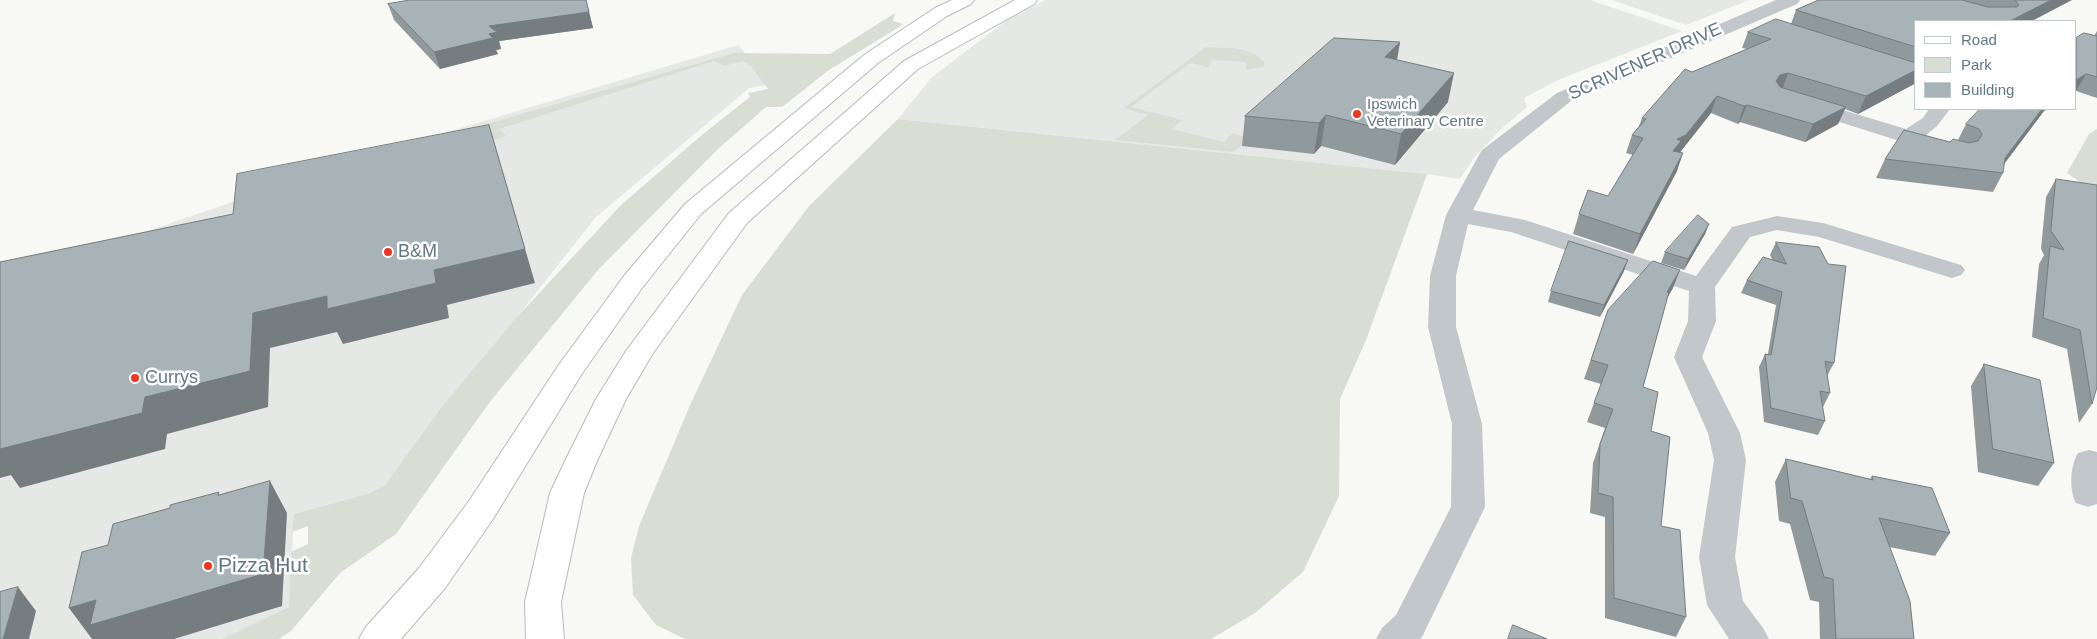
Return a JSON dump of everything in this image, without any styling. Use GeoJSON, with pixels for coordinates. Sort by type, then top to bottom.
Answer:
{"type":"FeatureCollection","features":[{"type":"Feature","properties":{"kind":"main road"},"geometry":{"type":"LineString","coordinates":[[378,639],[432,578],[481,510],[568,372],[633,282],[693,209],[871,59],[941,12],[965,0]]}},
{"type":"Feature","properties":{"kind":"main road"},"geometry":{"type":"LineString","coordinates":[[545,639],[543,602],[567,493],[581,461],[611,399],[640,351],[738,218],[911,65],[1028,0]]}},
{"type":"Feature","properties":{"kind":"street","name":"SCRIVENER DRIVE"},"geometry":{"type":"LineString","coordinates":[[1395,639],[1409,626],[1468,508],[1467,424],[1442,327],[1443,276],[1458,215],[1490,155],[1564,97],[1792,0]]}},
{"type":"Feature","properties":{"kind":"street"},"geometry":{"type":"LineString","coordinates":[[1745,19],[1774,28]]}},
{"type":"Feature","properties":{"kind":"street"},"geometry":{"type":"LineString","coordinates":[[1790,100],[1960,153]]}},
{"type":"Feature","properties":{"kind":"street"},"geometry":{"type":"LineString","coordinates":[[1910,137],[1930,122],[1939,110]]}},
{"type":"Feature","properties":{"kind":"street"},"geometry":{"type":"LineString","coordinates":[[1458,215],[1516,225],[1702,287]]}},
{"type":"Feature","properties":{"kind":"street"},"geometry":{"type":"LineString","coordinates":[[1750,639],[1725,606],[1716,557],[1730,460],[1724,433],[1688,357],[1702,321],[1702,287],[1741,232],[1777,223],[1823,230],[1952,270]]}},
{"type":"Feature","properties":{"kind":"street"},"geometry":{"type":"LineString","coordinates":[[2088,495],[2089,461],[2097,464]]}},
{"type":"Feature","properties":{"kind":"shaded area"},"geometry":{"type":"Polygon","coordinates":[[[1045,0],[1590,0],[1682,31],[1558,80],[1524,98],[1527,107],[1499,131],[1473,159],[1460,179],[898,119],[931,78],[1012,16],[1045,0]]]}},
{"type":"Feature","properties":{"kind":"shaded area"},"geometry":{"type":"Polygon","coordinates":[[[1612,0],[1749,0],[1686,25],[1612,0]]]}},
{"type":"Feature","properties":{"kind":"shaded area"},"geometry":{"type":"Polygon","coordinates":[[[738,45],[772,84],[749,88],[595,218],[385,485],[370,493],[294,514],[289,607],[223,639],[0,639],[0,281],[374,154],[738,45]]]}},
{"type":"Feature","properties":{"kind":"green space"},"geometry":{"type":"Polygon","coordinates":[[[895,13],[893,21],[904,24],[829,70],[782,107],[766,107],[718,149],[598,270],[489,403],[396,534],[340,573],[291,631],[279,639],[222,639],[289,607],[291,552],[308,544],[308,526],[292,532],[294,514],[370,493],[385,485],[441,408],[517,317],[621,205],[703,134],[750,97],[748,93],[768,89],[751,66],[742,61],[724,66],[714,61],[499,129],[507,136],[493,140],[494,167],[483,125],[734,53],[830,54],[895,13]]]}},
{"type":"Feature","properties":{"kind":"green space"},"geometry":{"type":"Polygon","coordinates":[[[1206,47],[1245,50],[1259,57],[1264,62],[1264,67],[1246,70],[1246,62],[1211,60],[1209,67],[1190,63],[1131,107],[1182,120],[1172,129],[1224,142],[1232,133],[1250,139],[1233,152],[1115,140],[1148,115],[1124,108],[1206,47]]]}},
{"type":"Feature","properties":{"kind":"green space"},"geometry":{"type":"Polygon","coordinates":[[[898,119],[1427,174],[1366,340],[1340,399],[1339,496],[1303,572],[1255,613],[1211,639],[685,639],[656,625],[633,595],[631,558],[639,526],[691,403],[742,295],[809,206],[898,119]]]}},
{"type":"Feature","properties":{"kind":"green space"},"geometry":{"type":"Polygon","coordinates":[[[2097,129],[2097,206],[2077,180],[2067,173],[2089,134],[2097,129]]]}},
{"type":"Feature","properties":{"kind":"building"},"geometry":{"type":"Polygon","coordinates":[[[410,0],[586,0],[589,12],[489,26],[497,32],[489,34],[493,38],[434,52],[388,4],[410,0]]]}},
{"type":"Feature","properties":{"kind":"building"},"geometry":{"type":"Polygon","coordinates":[[[1819,0],[1962,0],[1988,7],[2017,7],[2019,5],[2015,0],[2051,0],[2012,20],[1914,20],[1914,46],[1796,10],[1819,0]]]}},
{"type":"Feature","properties":{"kind":"building"},"geometry":{"type":"Polygon","coordinates":[[[1776,19],[1914,62],[1914,71],[1866,96],[1788,73],[1780,75],[1776,81],[1780,87],[1846,107],[1813,124],[1747,105],[1744,106],[1717,96],[1686,135],[1677,139],[1681,141],[1673,151],[1683,153],[1640,234],[1579,214],[1588,190],[1608,196],[1643,138],[1632,135],[1646,119],[1642,118],[1685,69],[1692,72],[1771,39],[1748,32],[1776,19]]]}},
{"type":"Feature","properties":{"kind":"building"},"geometry":{"type":"Polygon","coordinates":[[[2084,33],[2097,36],[2097,77],[2086,74],[2077,79],[2077,37],[2084,33]]]}},
{"type":"Feature","properties":{"kind":"building"},"geometry":{"type":"Polygon","coordinates":[[[1334,38],[1400,42],[1385,57],[1454,73],[1401,134],[1326,115],[1319,123],[1245,116],[1334,38]]]}},
{"type":"Feature","properties":{"kind":"building"},"geometry":{"type":"Polygon","coordinates":[[[1979,110],[2041,110],[2005,158],[2003,173],[1885,159],[1904,130],[1950,142],[1953,139],[1969,143],[1978,141],[1982,135],[1979,129],[1966,124],[1979,110]]]}},
{"type":"Feature","properties":{"kind":"building"},"geometry":{"type":"Polygon","coordinates":[[[489,125],[525,249],[434,270],[436,283],[327,309],[327,296],[253,313],[250,371],[145,397],[142,413],[0,449],[0,262],[233,214],[237,174],[489,125]]]}},
{"type":"Feature","properties":{"kind":"building"},"geometry":{"type":"Polygon","coordinates":[[[2056,179],[2097,185],[2097,387],[2092,404],[2080,330],[2043,318],[2050,246],[2064,250],[2051,231],[2056,179]]]}},
{"type":"Feature","properties":{"kind":"building"},"geometry":{"type":"Polygon","coordinates":[[[1698,215],[1709,224],[1688,259],[1665,252],[1698,215]]]}},
{"type":"Feature","properties":{"kind":"building"},"geometry":{"type":"Polygon","coordinates":[[[1569,241],[1628,260],[1604,305],[1551,291],[1569,241]]]}},
{"type":"Feature","properties":{"kind":"building"},"geometry":{"type":"Polygon","coordinates":[[[1776,242],[1819,247],[1828,264],[1846,266],[1834,363],[1825,361],[1830,393],[1820,391],[1825,421],[1771,408],[1765,354],[1771,355],[1782,292],[1747,280],[1763,257],[1786,264],[1776,242]]]}},
{"type":"Feature","properties":{"kind":"building"},"geometry":{"type":"Polygon","coordinates":[[[1653,261],[1680,270],[1667,292],[1669,292],[1643,387],[1658,392],[1651,431],[1670,437],[1661,526],[1680,530],[1686,617],[1614,598],[1613,497],[1598,493],[1600,444],[1613,409],[1594,403],[1608,365],[1591,360],[1608,310],[1653,261]]]}},
{"type":"Feature","properties":{"kind":"building"},"geometry":{"type":"Polygon","coordinates":[[[1984,364],[2040,380],[2054,463],[1993,449],[1984,364]]]}},
{"type":"Feature","properties":{"kind":"building"},"geometry":{"type":"Polygon","coordinates":[[[1786,459],[1873,480],[1872,476],[1932,488],[1950,533],[1879,518],[1910,601],[1914,639],[1836,639],[1833,579],[1824,577],[1802,501],[1791,498],[1786,459]]]}},
{"type":"Feature","properties":{"kind":"building"},"geometry":{"type":"Polygon","coordinates":[[[270,481],[263,574],[90,625],[96,600],[69,608],[82,552],[108,545],[113,524],[170,508],[170,505],[270,481]]]}},
{"type":"Feature","properties":{"kind":"building"},"geometry":{"type":"Polygon","coordinates":[[[18,587],[3,639],[0,639],[0,592],[18,587]]]}},
{"type":"Feature","properties":{"kind":"building"},"geometry":{"type":"Polygon","coordinates":[[[1513,625],[1547,639],[1508,639],[1513,625]]]}},
{"type":"Feature","properties":{"kind":"place","name":"Ipswich Veterinary Centre"},"geometry":{"type":"Point","coordinates":[1357,114]}},
{"type":"Feature","properties":{"kind":"place","name":"B&M"},"geometry":{"type":"Point","coordinates":[388,252]}},
{"type":"Feature","properties":{"kind":"place","name":"Currys"},"geometry":{"type":"Point","coordinates":[135,378]}},
{"type":"Feature","properties":{"kind":"place","name":"Pizza Hut"},"geometry":{"type":"Point","coordinates":[208,566]}}]}
